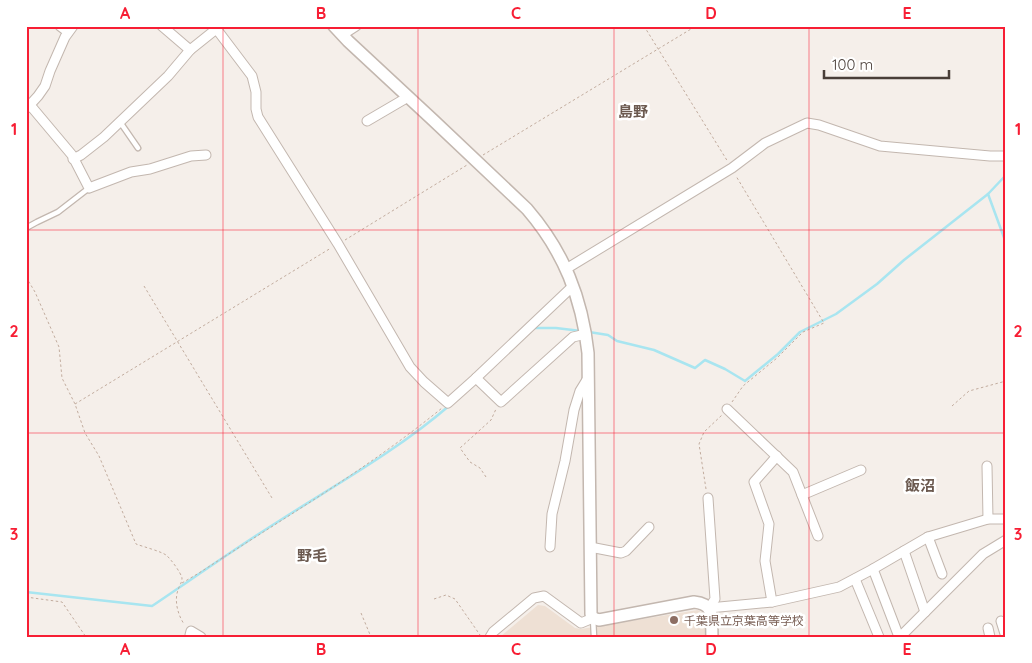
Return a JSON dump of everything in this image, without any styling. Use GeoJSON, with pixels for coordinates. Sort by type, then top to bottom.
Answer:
{"type":"FeatureCollection","features":[{"type":"Feature","properties":{"kind":"street"},"geometry":{"type":"LineString","coordinates":[[60,26],[70,29],[50,71],[46,86],[28,107],[72,155],[89,188],[131,172],[150,169],[191,156],[206,155]]}},
{"type":"Feature","properties":{"kind":"street"},"geometry":{"type":"LineString","coordinates":[[162,26],[190,50]]}},
{"type":"Feature","properties":{"kind":"street"},"geometry":{"type":"LineString","coordinates":[[334,26],[527,209],[549,237],[566,269],[581,310],[588,353],[591,614],[599,620],[694,602],[702,603],[709,608],[711,614],[712,637]]}},
{"type":"Feature","properties":{"kind":"street"},"geometry":{"type":"LineString","coordinates":[[342,35],[356,26]]}},
{"type":"Feature","properties":{"kind":"street"},"geometry":{"type":"LineString","coordinates":[[73,159],[104,137],[168,76],[190,50],[215,30],[218,31],[252,76],[256,92],[258,117],[338,244],[410,367],[448,403],[573,286]]}},
{"type":"Feature","properties":{"kind":"street"},"geometry":{"type":"LineString","coordinates":[[368,121],[408,97]]}},
{"type":"Feature","properties":{"kind":"street"},"geometry":{"type":"LineString","coordinates":[[566,269],[732,168],[765,143],[807,124],[819,125],[880,146],[1006,156]]}},
{"type":"Feature","properties":{"kind":"street"},"geometry":{"type":"LineString","coordinates":[[476,378],[501,402],[572,337],[586,334]]}},
{"type":"Feature","properties":{"kind":"street"},"geometry":{"type":"LineString","coordinates":[[550,547],[552,514],[565,461],[574,410],[580,391],[589,378]]}},
{"type":"Feature","properties":{"kind":"street"},"geometry":{"type":"LineString","coordinates":[[727,409],[793,472],[818,536]]}},
{"type":"Feature","properties":{"kind":"street"},"geometry":{"type":"LineString","coordinates":[[772,602],[765,561],[769,524],[754,482],[777,456]]}},
{"type":"Feature","properties":{"kind":"street"},"geometry":{"type":"LineString","coordinates":[[986,466],[988,519]]}},
{"type":"Feature","properties":{"kind":"street"},"geometry":{"type":"LineString","coordinates":[[802,495],[861,470]]}},
{"type":"Feature","properties":{"kind":"street"},"geometry":{"type":"LineString","coordinates":[[708,498],[714,599],[709,608]]}},
{"type":"Feature","properties":{"kind":"street"},"geometry":{"type":"LineString","coordinates":[[709,608],[772,602],[839,587],[928,537],[988,519],[1006,519]]}},
{"type":"Feature","properties":{"kind":"street"},"geometry":{"type":"LineString","coordinates":[[590,547],[621,552],[626,551],[649,527]]}},
{"type":"Feature","properties":{"kind":"street"},"geometry":{"type":"LineString","coordinates":[[928,537],[942,574]]}},
{"type":"Feature","properties":{"kind":"street"},"geometry":{"type":"LineString","coordinates":[[872,570],[900,637],[983,554],[1006,540]]}},
{"type":"Feature","properties":{"kind":"street"},"geometry":{"type":"LineString","coordinates":[[904,551],[925,612]]}},
{"type":"Feature","properties":{"kind":"street"},"geometry":{"type":"LineString","coordinates":[[855,579],[879,637]]}},
{"type":"Feature","properties":{"kind":"street"},"geometry":{"type":"LineString","coordinates":[[490,637],[493,632],[534,598],[544,596],[582,623],[594,618]]}},
{"type":"Feature","properties":{"kind":"street"},"geometry":{"type":"LineString","coordinates":[[1002,622],[1006,637]]}},
{"type":"Feature","properties":{"kind":"street"},"geometry":{"type":"LineString","coordinates":[[191,634],[201,637]]}},
{"type":"Feature","properties":{"kind":"lane"},"geometry":{"type":"LineString","coordinates":[[120,122],[138,148]]}},
{"type":"Feature","properties":{"kind":"lane"},"geometry":{"type":"LineString","coordinates":[[26,228],[58,212],[89,188]]}},
{"type":"Feature","properties":{"kind":"lane"},"geometry":{"type":"LineString","coordinates":[[594,618],[594,637]]}},
{"type":"Feature","properties":{"kind":"path"},"geometry":{"type":"LineString","coordinates":[[644,26],[732,168],[824,323],[803,332],[777,358],[743,386],[722,415],[704,432],[699,444],[708,498]]}},
{"type":"Feature","properties":{"kind":"path"},"geometry":{"type":"LineString","coordinates":[[75,404],[696,26]]}},
{"type":"Feature","properties":{"kind":"path"},"geometry":{"type":"LineString","coordinates":[[26,277],[35,292],[59,347],[62,378],[75,404],[85,433],[99,456],[136,544],[167,556],[182,577],[177,592],[177,603],[183,623],[191,634]]}},
{"type":"Feature","properties":{"kind":"path"},"geometry":{"type":"LineString","coordinates":[[144,286],[272,498]]}},
{"type":"Feature","properties":{"kind":"path"},"geometry":{"type":"LineString","coordinates":[[952,406],[970,391],[1006,381]]}},
{"type":"Feature","properties":{"kind":"path"},"geometry":{"type":"LineString","coordinates":[[486,477],[480,468],[470,462],[460,448],[491,420],[498,404],[501,402]]}},
{"type":"Feature","properties":{"kind":"path"},"geometry":{"type":"LineString","coordinates":[[181,583],[344,480],[420,426],[448,403]]}},
{"type":"Feature","properties":{"kind":"path"},"geometry":{"type":"LineString","coordinates":[[434,599],[446,595],[455,599],[479,635],[486,637]]}},
{"type":"Feature","properties":{"kind":"path"},"geometry":{"type":"LineString","coordinates":[[26,597],[62,602],[86,637]]}},
{"type":"Feature","properties":{"kind":"path"},"geometry":{"type":"LineString","coordinates":[[361,613],[371,637]]}},
{"type":"Feature","properties":{"kind":"shaded area","name":"千葉県立京葉高等学校"},"geometry":{"type":"Polygon","coordinates":[[[538,605],[545,606],[575,628],[581,629],[698,610],[705,615],[708,624],[708,637],[500,637],[538,605]]]}},
{"type":"Feature","properties":{"kind":"waterway"},"geometry":{"type":"LineString","coordinates":[[589,332],[608,335],[617,341],[654,350],[695,368],[705,360],[745,381],[778,354],[800,332],[836,314],[877,284],[904,260],[988,194],[1006,175]]}},
{"type":"Feature","properties":{"kind":"waterway"},"geometry":{"type":"LineString","coordinates":[[988,194],[1006,243]]}},
{"type":"Feature","properties":{"kind":"waterway"},"geometry":{"type":"LineString","coordinates":[[532,328],[581,331]]}},
{"type":"Feature","properties":{"kind":"waterway"},"geometry":{"type":"LineString","coordinates":[[26,592],[152,606],[263,531],[388,452],[450,405]]}},
{"type":"Feature","properties":{"kind":"place","name":"千葉県立京葉高等学校"},"geometry":{"type":"Point","coordinates":[674,620]}},
{"type":"Feature","properties":{"kind":"district","name":"島野"},"geometry":{"type":"Point","coordinates":[633,111]}},
{"type":"Feature","properties":{"kind":"district","name":"飯沼"},"geometry":{"type":"Point","coordinates":[920,485]}},
{"type":"Feature","properties":{"kind":"district","name":"野毛"},"geometry":{"type":"Point","coordinates":[312,555]}}]}
